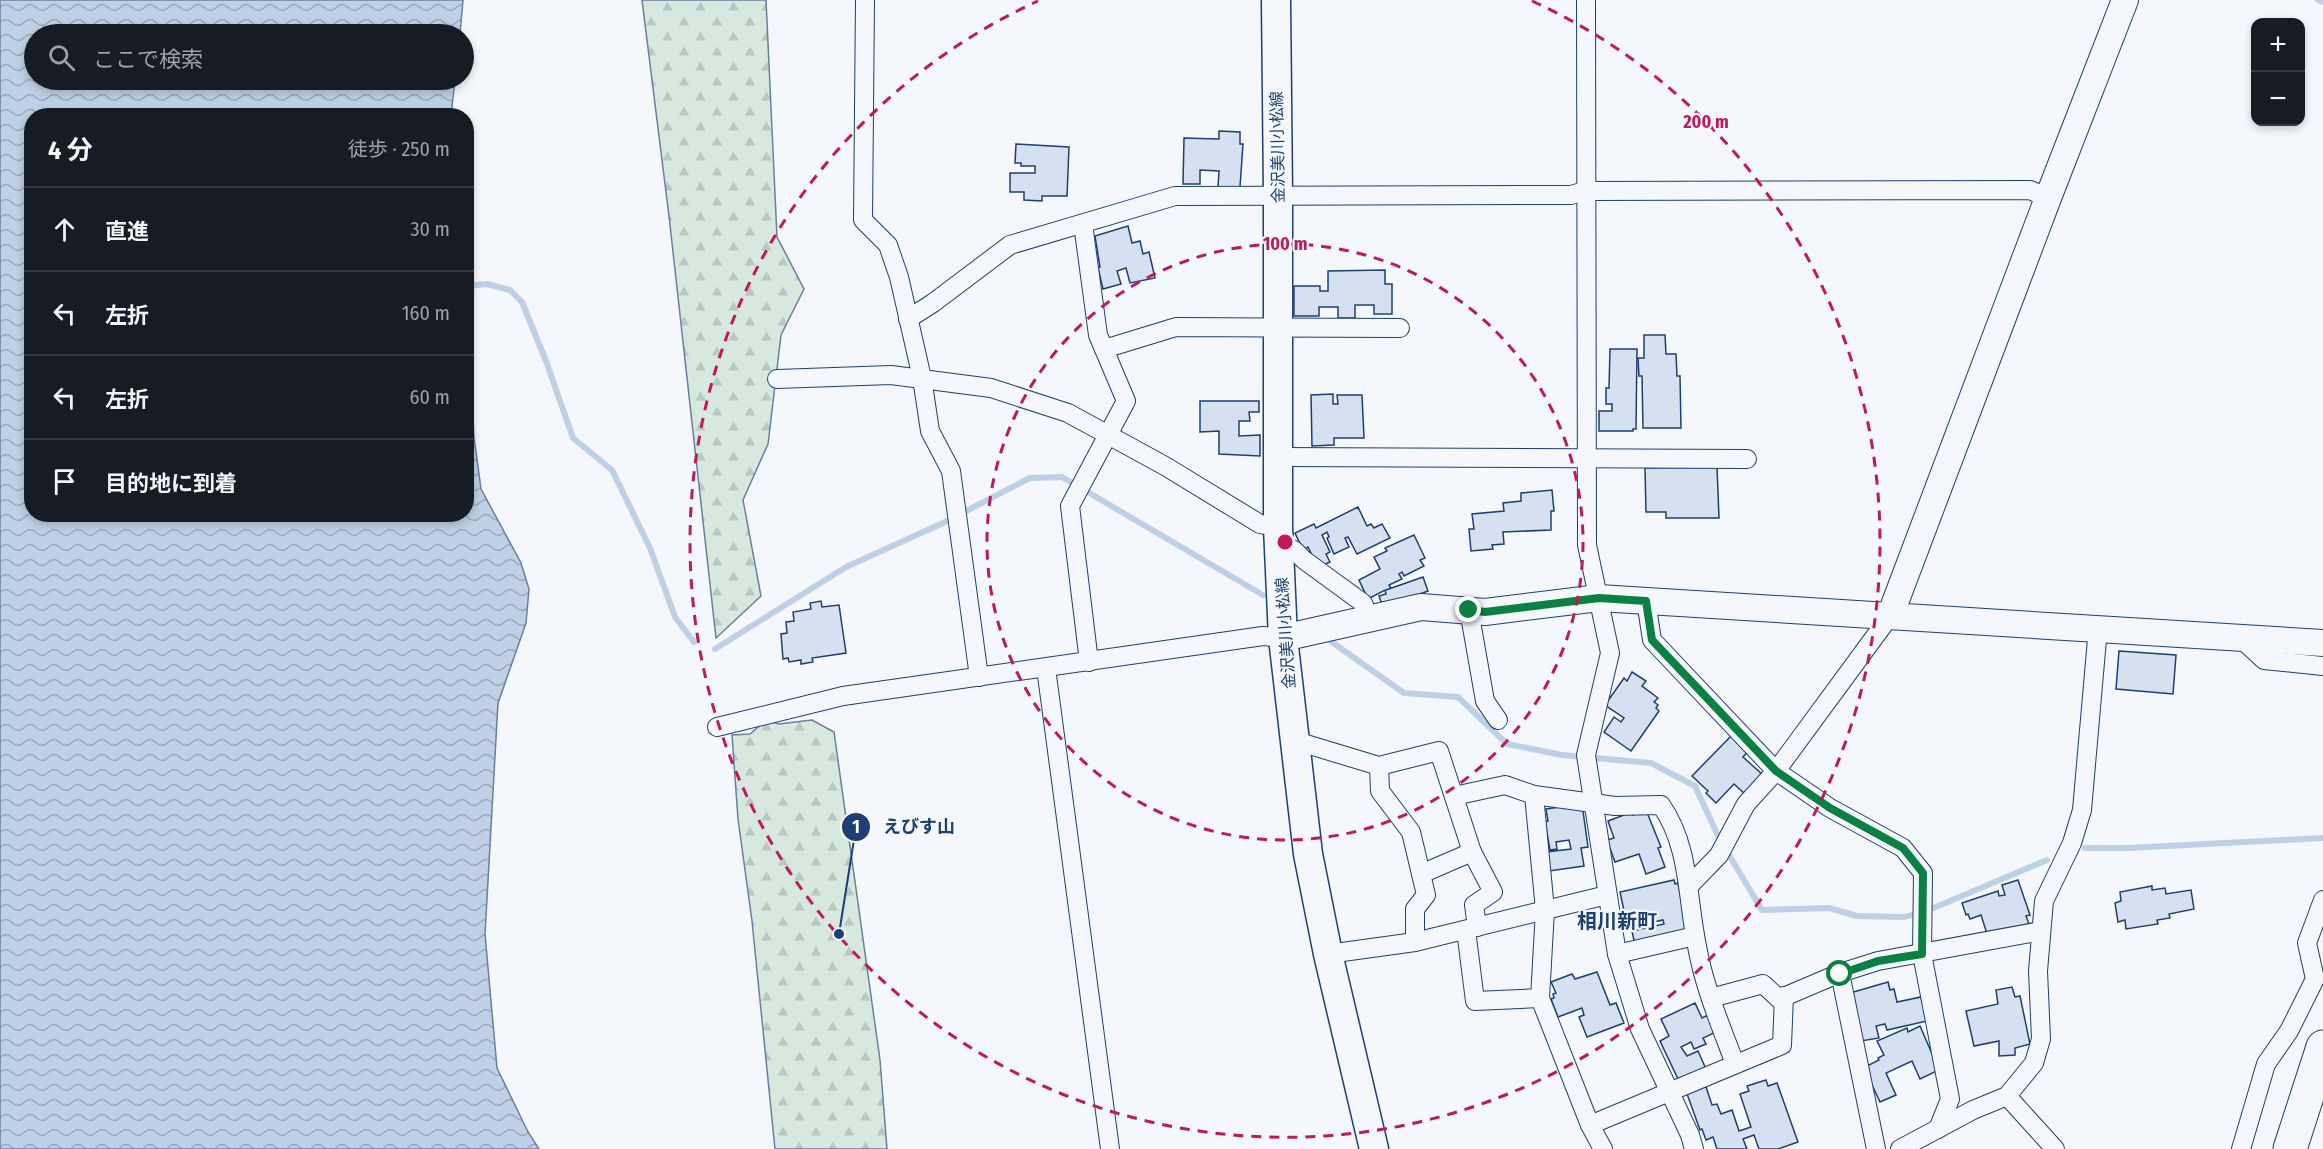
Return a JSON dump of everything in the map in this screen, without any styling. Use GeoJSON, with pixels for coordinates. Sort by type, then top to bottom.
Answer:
{"type":"FeatureCollection","features":[{"type":"Feature","properties":{"kind":"highway"},"geometry":{"type":"LineString","coordinates":[[2290,1149],[2323,1047]]}},
{"type":"Feature","properties":{"kind":"main road","name":"金沢美川小松線"},"geometry":{"type":"LineString","coordinates":[[1276,0],[1278,536],[1283,638],[1308,854],[1328,954],[1374,1149]]}},
{"type":"Feature","properties":{"kind":"street"},"geometry":{"type":"LineString","coordinates":[[865,0],[863,220],[888,246],[899,276],[922,378],[930,431],[951,471],[979,677]]}},
{"type":"Feature","properties":{"kind":"street"},"geometry":{"type":"LineString","coordinates":[[1586,0],[1587,544],[1610,653],[1586,755],[1617,954],[1640,1029],[1690,1135],[1694,1149]]}},
{"type":"Feature","properties":{"kind":"street"},"geometry":{"type":"LineString","coordinates":[[1689,886],[1719,855],[1746,804],[1776,771],[1890,616],[2125,0]]}},
{"type":"Feature","properties":{"kind":"street"},"geometry":{"type":"LineString","coordinates":[[908,319],[1010,245],[1175,196],[1571,195],[1585,191],[2030,190],[2048,198]]}},
{"type":"Feature","properties":{"kind":"street"},"geometry":{"type":"LineString","coordinates":[[1083,224],[1098,335],[1126,401],[1070,506],[1089,662]]}},
{"type":"Feature","properties":{"kind":"street"},"geometry":{"type":"LineString","coordinates":[[1104,349],[1176,327],[1400,328]]}},
{"type":"Feature","properties":{"kind":"street"},"geometry":{"type":"LineString","coordinates":[[777,380],[891,375],[922,378],[991,388],[1068,413],[1165,466],[1278,536],[1304,560],[1363,603],[1370,619]]}},
{"type":"Feature","properties":{"kind":"street"},"geometry":{"type":"LineString","coordinates":[[1278,457],[1747,459]]}},
{"type":"Feature","properties":{"kind":"street"},"geometry":{"type":"LineString","coordinates":[[717,727],[843,696],[1263,636],[1283,638],[1420,608],[1485,612],[1599,598],[2323,643]]}},
{"type":"Feature","properties":{"kind":"street"},"geometry":{"type":"LineString","coordinates":[[1646,601],[1652,640],[1776,771],[1830,808],[1903,848],[1923,873],[1922,954],[1950,1099],[1938,1130]]}},
{"type":"Feature","properties":{"kind":"street"},"geometry":{"type":"LineString","coordinates":[[1469,610],[1485,701],[1498,720]]}},
{"type":"Feature","properties":{"kind":"street"},"geometry":{"type":"LineString","coordinates":[[1900,1149],[1973,1110],[2007,1095],[2034,1063],[2041,1039],[2038,970],[2044,901],[2072,843],[2082,810],[2098,628]]}},
{"type":"Feature","properties":{"kind":"street"},"geometry":{"type":"LineString","coordinates":[[2239,637],[2264,660],[2323,666]]}},
{"type":"Feature","properties":{"kind":"street"},"geometry":{"type":"LineString","coordinates":[[1046,668],[1110,1149]]}},
{"type":"Feature","properties":{"kind":"street"},"geometry":{"type":"LineString","coordinates":[[1293,740],[1379,766],[1439,751],[1472,852],[1493,892],[1474,905],[1471,928],[1475,1001],[1540,998]]}},
{"type":"Feature","properties":{"kind":"street"},"geometry":{"type":"LineString","coordinates":[[1379,766],[1380,791],[1411,832],[1426,895],[1415,909],[1415,942]]}},
{"type":"Feature","properties":{"kind":"street"},"geometry":{"type":"LineString","coordinates":[[1454,796],[1505,785],[1534,795],[1615,806],[1661,805],[1669,817],[1687,873],[1695,936],[1711,998],[1735,1064]]}},
{"type":"Feature","properties":{"kind":"street"},"geometry":{"type":"LineString","coordinates":[[1534,795],[1545,910],[1540,998],[1590,1125],[1603,1149]]}},
{"type":"Feature","properties":{"kind":"street"},"geometry":{"type":"LineString","coordinates":[[1421,874],[1472,852]]}},
{"type":"Feature","properties":{"kind":"street"},"geometry":{"type":"LineString","coordinates":[[1328,954],[1415,942],[1607,895]]}},
{"type":"Feature","properties":{"kind":"street"},"geometry":{"type":"LineString","coordinates":[[2241,1149],[2266,1064],[2289,1031],[2315,979],[2307,943],[2323,900]]}},
{"type":"Feature","properties":{"kind":"street"},"geometry":{"type":"LineString","coordinates":[[1711,998],[1763,984],[1779,999],[1878,961],[2041,931]]}},
{"type":"Feature","properties":{"kind":"street"},"geometry":{"type":"LineString","coordinates":[[1617,954],[1695,936]]}},
{"type":"Feature","properties":{"kind":"street"},"geometry":{"type":"LineString","coordinates":[[1840,974],[1876,1149]]}},
{"type":"Feature","properties":{"kind":"street"},"geometry":{"type":"LineString","coordinates":[[1590,1125],[1782,1045],[1784,996]]}},
{"type":"Feature","properties":{"kind":"street"},"geometry":{"type":"LineString","coordinates":[[2007,1095],[2055,1149]]}},
{"type":"Feature","properties":{"kind":"green space"},"geometry":{"type":"Polygon","coordinates":[[[642,0],[766,0],[777,237],[804,289],[781,335],[768,444],[743,500],[761,596],[716,638],[669,216],[642,0]]]}},
{"type":"Feature","properties":{"kind":"green space"},"geometry":{"type":"Polygon","coordinates":[[[766,720],[779,724],[812,720],[834,732],[880,1060],[887,1149],[775,1149],[752,921],[738,819],[732,735],[750,734],[766,720]]]}},
{"type":"Feature","properties":{"kind":"water"},"geometry":{"type":"Polygon","coordinates":[[[0,0],[463,0],[461,24],[24,24],[24,90],[454,90],[452,108],[24,108],[24,522],[474,522],[474,437],[481,489],[521,563],[529,589],[526,623],[498,703],[485,934],[497,1068],[528,1132],[539,1149],[0,1149],[0,0]]]}},
{"type":"Feature","properties":{"kind":"building"},"geometry":{"type":"Polygon","coordinates":[[[1219,131],[1240,132],[1240,144],[1243,144],[1240,187],[1218,187],[1219,171],[1200,170],[1200,184],[1183,184],[1184,138],[1219,139],[1219,131]]]}},
{"type":"Feature","properties":{"kind":"building"},"geometry":{"type":"Polygon","coordinates":[[[1016,144],[1069,147],[1067,196],[1042,196],[1042,201],[1024,200],[1024,192],[1010,192],[1010,173],[1035,173],[1035,166],[1021,166],[1021,163],[1015,163],[1016,144]]]}},
{"type":"Feature","properties":{"kind":"building"},"geometry":{"type":"Polygon","coordinates":[[[1128,226],[1132,243],[1140,241],[1143,254],[1149,252],[1155,278],[1130,283],[1126,268],[1117,271],[1121,284],[1103,289],[1098,268],[1100,267],[1095,236],[1128,226]]]}},
{"type":"Feature","properties":{"kind":"building"},"geometry":{"type":"Polygon","coordinates":[[[1385,270],[1385,284],[1392,284],[1392,314],[1374,314],[1374,305],[1355,305],[1355,318],[1338,318],[1338,307],[1319,307],[1319,316],[1294,316],[1294,286],[1320,286],[1320,291],[1328,291],[1328,271],[1385,270]]]}},
{"type":"Feature","properties":{"kind":"building"},"geometry":{"type":"Polygon","coordinates":[[[1644,335],[1665,335],[1666,354],[1676,354],[1677,376],[1680,376],[1681,428],[1643,428],[1642,376],[1639,376],[1638,358],[1644,358],[1644,335]]]}},
{"type":"Feature","properties":{"kind":"building"},"geometry":{"type":"Polygon","coordinates":[[[1610,349],[1637,349],[1636,429],[1633,431],[1599,431],[1599,411],[1612,411],[1612,404],[1606,404],[1606,388],[1609,388],[1610,349]]]}},
{"type":"Feature","properties":{"kind":"building"},"geometry":{"type":"Polygon","coordinates":[[[1333,394],[1333,404],[1338,404],[1337,395],[1362,395],[1364,438],[1334,438],[1334,445],[1312,446],[1311,395],[1333,394]]]}},
{"type":"Feature","properties":{"kind":"building"},"geometry":{"type":"Polygon","coordinates":[[[1200,401],[1259,401],[1259,412],[1249,412],[1250,421],[1239,421],[1239,436],[1260,435],[1260,456],[1219,454],[1219,431],[1200,432],[1200,401]]]}},
{"type":"Feature","properties":{"kind":"building"},"geometry":{"type":"Polygon","coordinates":[[[1717,467],[1719,518],[1666,518],[1666,512],[1646,512],[1645,468],[1717,467]]]}},
{"type":"Feature","properties":{"kind":"building"},"geometry":{"type":"Polygon","coordinates":[[[1552,490],[1554,511],[1551,511],[1551,530],[1503,532],[1504,544],[1492,545],[1493,549],[1471,551],[1469,529],[1474,529],[1472,514],[1504,511],[1503,503],[1521,501],[1521,493],[1552,490]]]}},
{"type":"Feature","properties":{"kind":"building"},"geometry":{"type":"Polygon","coordinates":[[[1358,507],[1367,526],[1371,524],[1374,528],[1382,524],[1390,538],[1357,554],[1348,537],[1345,538],[1349,547],[1334,554],[1327,538],[1329,537],[1327,532],[1322,535],[1330,552],[1326,554],[1330,562],[1323,565],[1314,559],[1308,547],[1303,550],[1295,533],[1314,524],[1316,528],[1358,507]]]}},
{"type":"Feature","properties":{"kind":"building"},"geometry":{"type":"Polygon","coordinates":[[[1414,535],[1425,558],[1420,560],[1424,566],[1404,576],[1402,572],[1399,574],[1402,579],[1389,585],[1391,588],[1386,590],[1423,577],[1428,591],[1395,603],[1381,602],[1379,596],[1386,594],[1385,590],[1368,599],[1359,580],[1380,569],[1374,557],[1387,551],[1385,548],[1414,535]]]}},
{"type":"Feature","properties":{"kind":"building"},"geometry":{"type":"Polygon","coordinates":[[[821,601],[822,607],[839,605],[846,653],[812,658],[813,662],[801,664],[801,660],[789,662],[788,658],[783,659],[781,634],[787,633],[786,622],[794,621],[793,612],[811,609],[810,603],[821,601]]]}},
{"type":"Feature","properties":{"kind":"building"},"geometry":{"type":"Polygon","coordinates":[[[2119,651],[2176,655],[2173,694],[2116,689],[2119,651]]]}},
{"type":"Feature","properties":{"kind":"building"},"geometry":{"type":"Polygon","coordinates":[[[1632,672],[1646,681],[1642,686],[1658,698],[1654,702],[1658,705],[1656,708],[1659,711],[1631,751],[1604,732],[1614,717],[1621,722],[1624,718],[1605,705],[1624,678],[1627,681],[1632,672]]]}},
{"type":"Feature","properties":{"kind":"building"},"geometry":{"type":"Polygon","coordinates":[[[1732,735],[1749,750],[1743,757],[1764,776],[1746,795],[1734,784],[1716,803],[1706,793],[1708,791],[1692,776],[1732,735]]]}},
{"type":"Feature","properties":{"kind":"building"},"geometry":{"type":"Polygon","coordinates":[[[1582,804],[1588,847],[1581,848],[1584,866],[1549,871],[1546,852],[1571,849],[1569,840],[1556,842],[1557,849],[1550,850],[1545,822],[1548,821],[1546,809],[1582,804]]]}},
{"type":"Feature","properties":{"kind":"building"},"geometry":{"type":"Polygon","coordinates":[[[1646,810],[1661,847],[1658,848],[1665,867],[1646,874],[1639,854],[1615,862],[1607,840],[1614,838],[1608,821],[1632,812],[1633,815],[1646,810]]]}},
{"type":"Feature","properties":{"kind":"building"},"geometry":{"type":"Polygon","coordinates":[[[1674,880],[1675,884],[1678,883],[1687,931],[1635,945],[1632,931],[1664,924],[1663,920],[1635,926],[1634,923],[1627,925],[1620,892],[1674,880]]]}},
{"type":"Feature","properties":{"kind":"building"},"geometry":{"type":"Polygon","coordinates":[[[2018,880],[2030,915],[2026,916],[2029,924],[1988,937],[1981,915],[1970,919],[1962,903],[1998,891],[1999,896],[2005,895],[2002,885],[2018,880]]]}},
{"type":"Feature","properties":{"kind":"building"},"geometry":{"type":"Polygon","coordinates":[[[2152,886],[2152,890],[2165,888],[2166,894],[2191,890],[2194,909],[2169,914],[2170,918],[2157,920],[2158,924],[2126,929],[2125,920],[2118,922],[2115,903],[2121,901],[2120,892],[2152,886]]]}},
{"type":"Feature","properties":{"kind":"building"},"geometry":{"type":"Polygon","coordinates":[[[1597,972],[1610,1005],[1616,1003],[1624,1023],[1587,1037],[1579,1017],[1584,1015],[1582,1008],[1558,1017],[1551,999],[1556,993],[1551,982],[1572,974],[1575,979],[1597,972]]]}},
{"type":"Feature","properties":{"kind":"building"},"geometry":{"type":"Polygon","coordinates":[[[1888,982],[1890,990],[1894,989],[1897,1002],[1921,997],[1927,1021],[1887,1030],[1885,1024],[1876,1026],[1879,1038],[1861,1041],[1850,993],[1888,982]]]}},
{"type":"Feature","properties":{"kind":"building"},"geometry":{"type":"Polygon","coordinates":[[[2012,987],[2015,997],[2020,996],[2030,1044],[2015,1048],[2015,1055],[1999,1056],[1999,1041],[1974,1046],[1966,1011],[1998,1004],[1996,990],[2012,987]]]}},
{"type":"Feature","properties":{"kind":"building"},"geometry":{"type":"Polygon","coordinates":[[[1695,1003],[1702,1018],[1708,1015],[1716,1032],[1703,1038],[1706,1044],[1694,1049],[1691,1042],[1681,1047],[1687,1056],[1698,1051],[1706,1069],[1679,1081],[1660,1041],[1669,1036],[1661,1019],[1695,1003]]]}},
{"type":"Feature","properties":{"kind":"building"},"geometry":{"type":"Polygon","coordinates":[[[1920,1026],[1939,1070],[1920,1079],[1912,1061],[1886,1073],[1896,1095],[1880,1102],[1866,1072],[1869,1071],[1867,1066],[1884,1055],[1877,1041],[1907,1028],[1908,1032],[1920,1026]]]}},
{"type":"Feature","properties":{"kind":"building"},"geometry":{"type":"Polygon","coordinates":[[[1766,1080],[1768,1086],[1777,1083],[1798,1142],[1778,1149],[1759,1149],[1754,1135],[1743,1139],[1747,1149],[1717,1149],[1713,1137],[1706,1140],[1686,1091],[1705,1084],[1712,1105],[1717,1104],[1721,1114],[1732,1110],[1739,1131],[1751,1127],[1740,1094],[1749,1091],[1747,1086],[1766,1080]]]}},
{"type":"Feature","properties":{"kind":"waterway"},"geometry":{"type":"LineString","coordinates":[[2318,0],[2323,2]]}},
{"type":"Feature","properties":{"kind":"waterway"},"geometry":{"type":"LineString","coordinates":[[474,285],[487,284],[510,290],[522,302],[573,438],[612,470],[650,548],[675,617],[694,642]]}},
{"type":"Feature","properties":{"kind":"waterway"},"geometry":{"type":"LineString","coordinates":[[715,649],[846,567],[943,523],[1030,478],[1062,477],[1263,595]]}},
{"type":"Feature","properties":{"kind":"waterway"},"geometry":{"type":"LineString","coordinates":[[1326,638],[1404,693],[1458,697],[1507,744],[1562,755],[1651,763],[1695,786],[1720,840],[1762,910],[1829,908],[1857,916],[1905,917],[1931,909],[2047,860]]}},
{"type":"Feature","properties":{"kind":"waterway"},"geometry":{"type":"LineString","coordinates":[[2085,848],[2129,848],[2323,838]]}},
{"type":"Feature","properties":{"kind":"place","name":"えびす山"},"geometry":{"type":"Point","coordinates":[839,934]}},
{"type":"Feature","properties":{"kind":"district","name":"相川新町"},"geometry":{"type":"Point","coordinates":[1617,921]}},
{"type":"Feature","properties":{"kind":"route"},"geometry":{"type":"LineString","coordinates":[[1469,610],[1485,612],[1599,598],[1646,601],[1652,640],[1776,771],[1830,808],[1903,848],[1923,873],[1922,954],[1878,961],[1840,974]]}}]}
